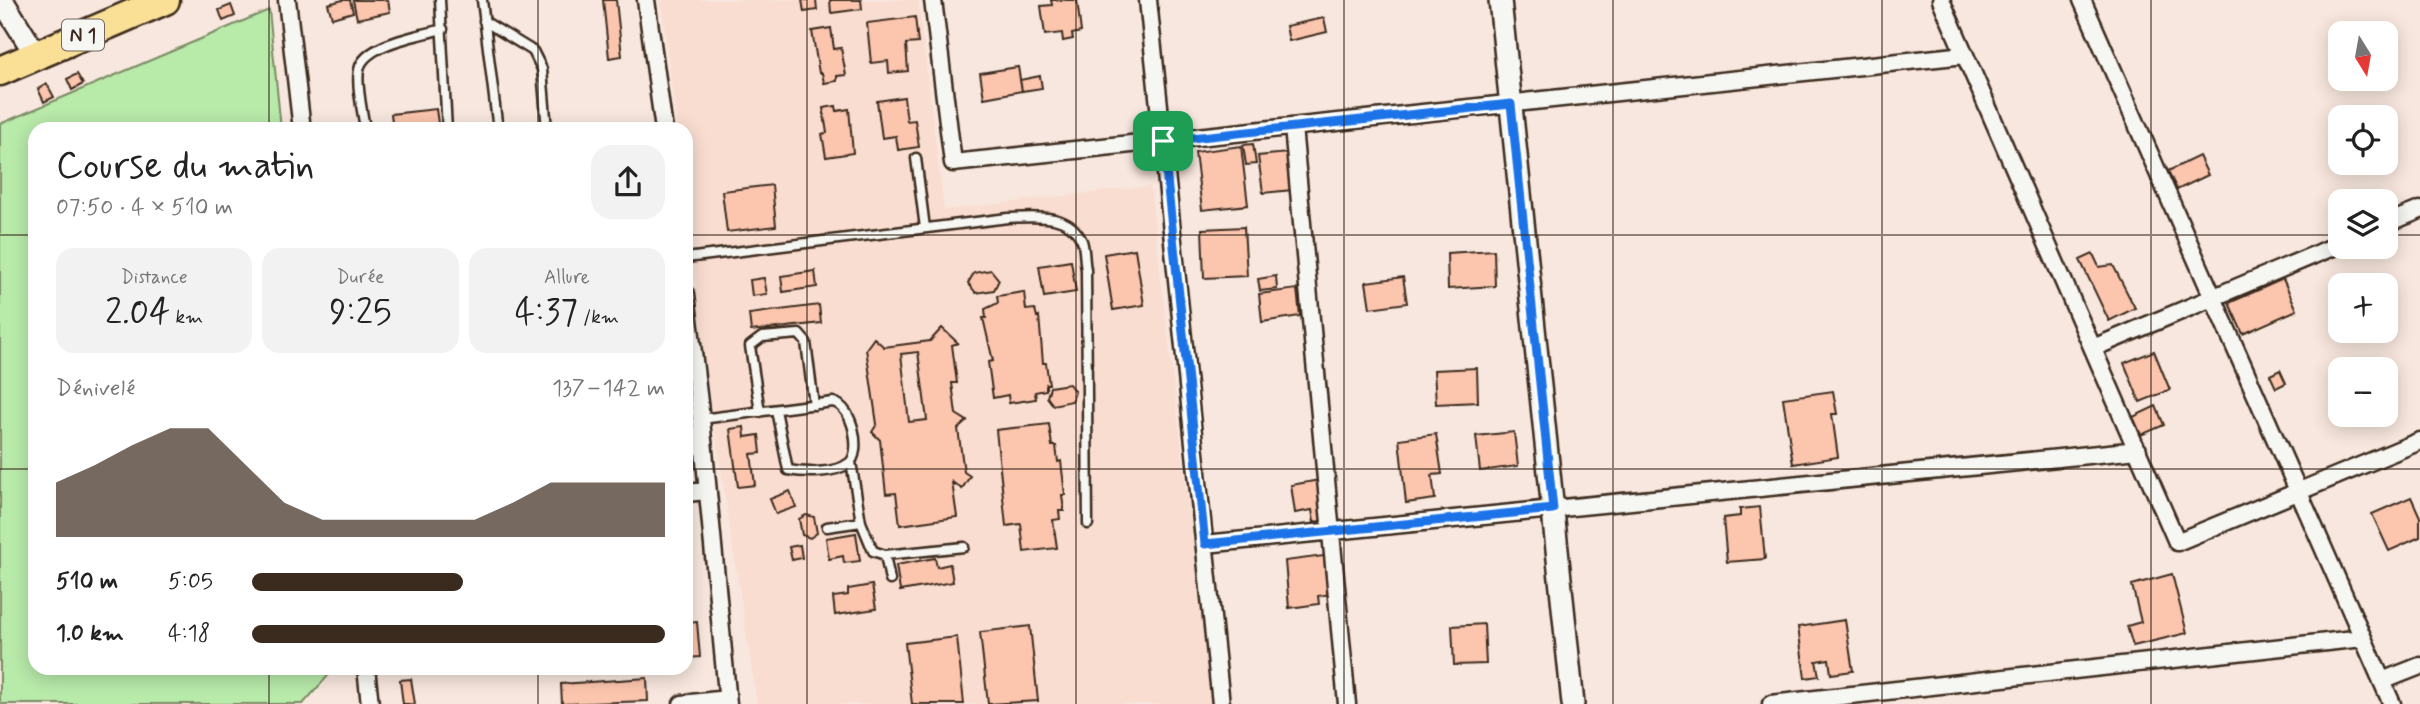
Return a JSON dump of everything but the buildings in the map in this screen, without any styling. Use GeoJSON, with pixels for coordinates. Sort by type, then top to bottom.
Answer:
{"type":"FeatureCollection","features":[{"type":"Feature","properties":{"kind":"highway","name":"N 1"},"geometry":{"type":"LineString","coordinates":[[0,71],[165,0]]}},
{"type":"Feature","properties":{"kind":"street"},"geometry":{"type":"LineString","coordinates":[[2,0],[36,55]]}},
{"type":"Feature","properties":{"kind":"street"},"geometry":{"type":"LineString","coordinates":[[287,0],[301,122]]}},
{"type":"Feature","properties":{"kind":"street"},"geometry":{"type":"LineString","coordinates":[[646,0],[663,122]]}},
{"type":"Feature","properties":{"kind":"street"},"geometry":{"type":"LineString","coordinates":[[933,0],[953,163],[1965,55]]}},
{"type":"Feature","properties":{"kind":"street"},"geometry":{"type":"LineString","coordinates":[[1148,0],[1221,704]]}},
{"type":"Feature","properties":{"kind":"street"},"geometry":{"type":"LineString","coordinates":[[1500,0],[1573,704]]}},
{"type":"Feature","properties":{"kind":"street"},"geometry":{"type":"LineString","coordinates":[[1941,0],[2177,542],[2420,441]]}},
{"type":"Feature","properties":{"kind":"street"},"geometry":{"type":"LineString","coordinates":[[2082,0],[2392,704]]}},
{"type":"Feature","properties":{"kind":"street"},"geometry":{"type":"LineString","coordinates":[[1293,127],[1347,704]]}},
{"type":"Feature","properties":{"kind":"street"},"geometry":{"type":"LineString","coordinates":[[2398,219],[2420,210]]}},
{"type":"Feature","properties":{"kind":"street"},"geometry":{"type":"LineString","coordinates":[[2093,348],[2328,249]]}},
{"type":"Feature","properties":{"kind":"street"},"geometry":{"type":"LineString","coordinates":[[682,704],[727,702],[693,352]]}},
{"type":"Feature","properties":{"kind":"street"},"geometry":{"type":"LineString","coordinates":[[1205,544],[2138,450]]}},
{"type":"Feature","properties":{"kind":"street"},"geometry":{"type":"LineString","coordinates":[[693,492],[707,491]]}},
{"type":"Feature","properties":{"kind":"street"},"geometry":{"type":"LineString","coordinates":[[1771,704],[2363,638]]}},
{"type":"Feature","properties":{"kind":"street"},"geometry":{"type":"LineString","coordinates":[[2382,681],[2420,666]]}},
{"type":"Feature","properties":{"kind":"street"},"geometry":{"type":"LineString","coordinates":[[367,675],[370,704]]}},
{"type":"Feature","properties":{"kind":"lane"},"geometry":{"type":"LineString","coordinates":[[440,0],[447,122]]}},
{"type":"Feature","properties":{"kind":"lane"},"geometry":{"type":"LineString","coordinates":[[482,0],[497,122]]}},
{"type":"Feature","properties":{"kind":"lane"},"geometry":{"type":"LineString","coordinates":[[484,21],[533,51],[542,69],[546,122]]}},
{"type":"Feature","properties":{"kind":"lane"},"geometry":{"type":"LineString","coordinates":[[364,122],[358,72],[362,60],[379,47],[443,29]]}},
{"type":"Feature","properties":{"kind":"lane"},"geometry":{"type":"LineString","coordinates":[[916,158],[925,228]]}},
{"type":"Feature","properties":{"kind":"lane"},"geometry":{"type":"LineString","coordinates":[[693,257],[1045,216],[1067,223],[1082,241],[1086,269],[1088,524]]}},
{"type":"Feature","properties":{"kind":"lane"},"geometry":{"type":"LineString","coordinates":[[760,412],[750,346],[762,337],[792,332],[799,334],[806,342],[814,405]]}},
{"type":"Feature","properties":{"kind":"lane"},"geometry":{"type":"LineString","coordinates":[[701,419],[814,405],[842,404],[849,414],[856,453],[851,462],[839,468],[801,472],[788,470],[776,410]]}},
{"type":"Feature","properties":{"kind":"lane"},"geometry":{"type":"LineString","coordinates":[[851,462],[862,522],[873,551],[885,555],[964,547]]}},
{"type":"Feature","properties":{"kind":"lane"},"geometry":{"type":"LineString","coordinates":[[827,527],[862,522]]}},
{"type":"Feature","properties":{"kind":"lane"},"geometry":{"type":"LineString","coordinates":[[885,555],[890,580]]}},
{"type":"Feature","properties":{"kind":"shaded area"},"geometry":{"type":"Polygon","coordinates":[[[661,0],[918,0],[944,210],[1150,186],[1212,704],[757,704],[711,406],[693,262],[693,122],[676,122],[661,0]]]}},
{"type":"Feature","properties":{"kind":"green space"},"geometry":{"type":"Polygon","coordinates":[[[269,10],[280,122],[28,122],[28,675],[329,675],[303,704],[0,704],[0,124],[269,10]]]}},
{"type":"Feature","properties":{"kind":"route"},"geometry":{"type":"LineString","coordinates":[[1511,104],[1553,509],[1205,544],[1163,141],[1511,104]]}}]}
